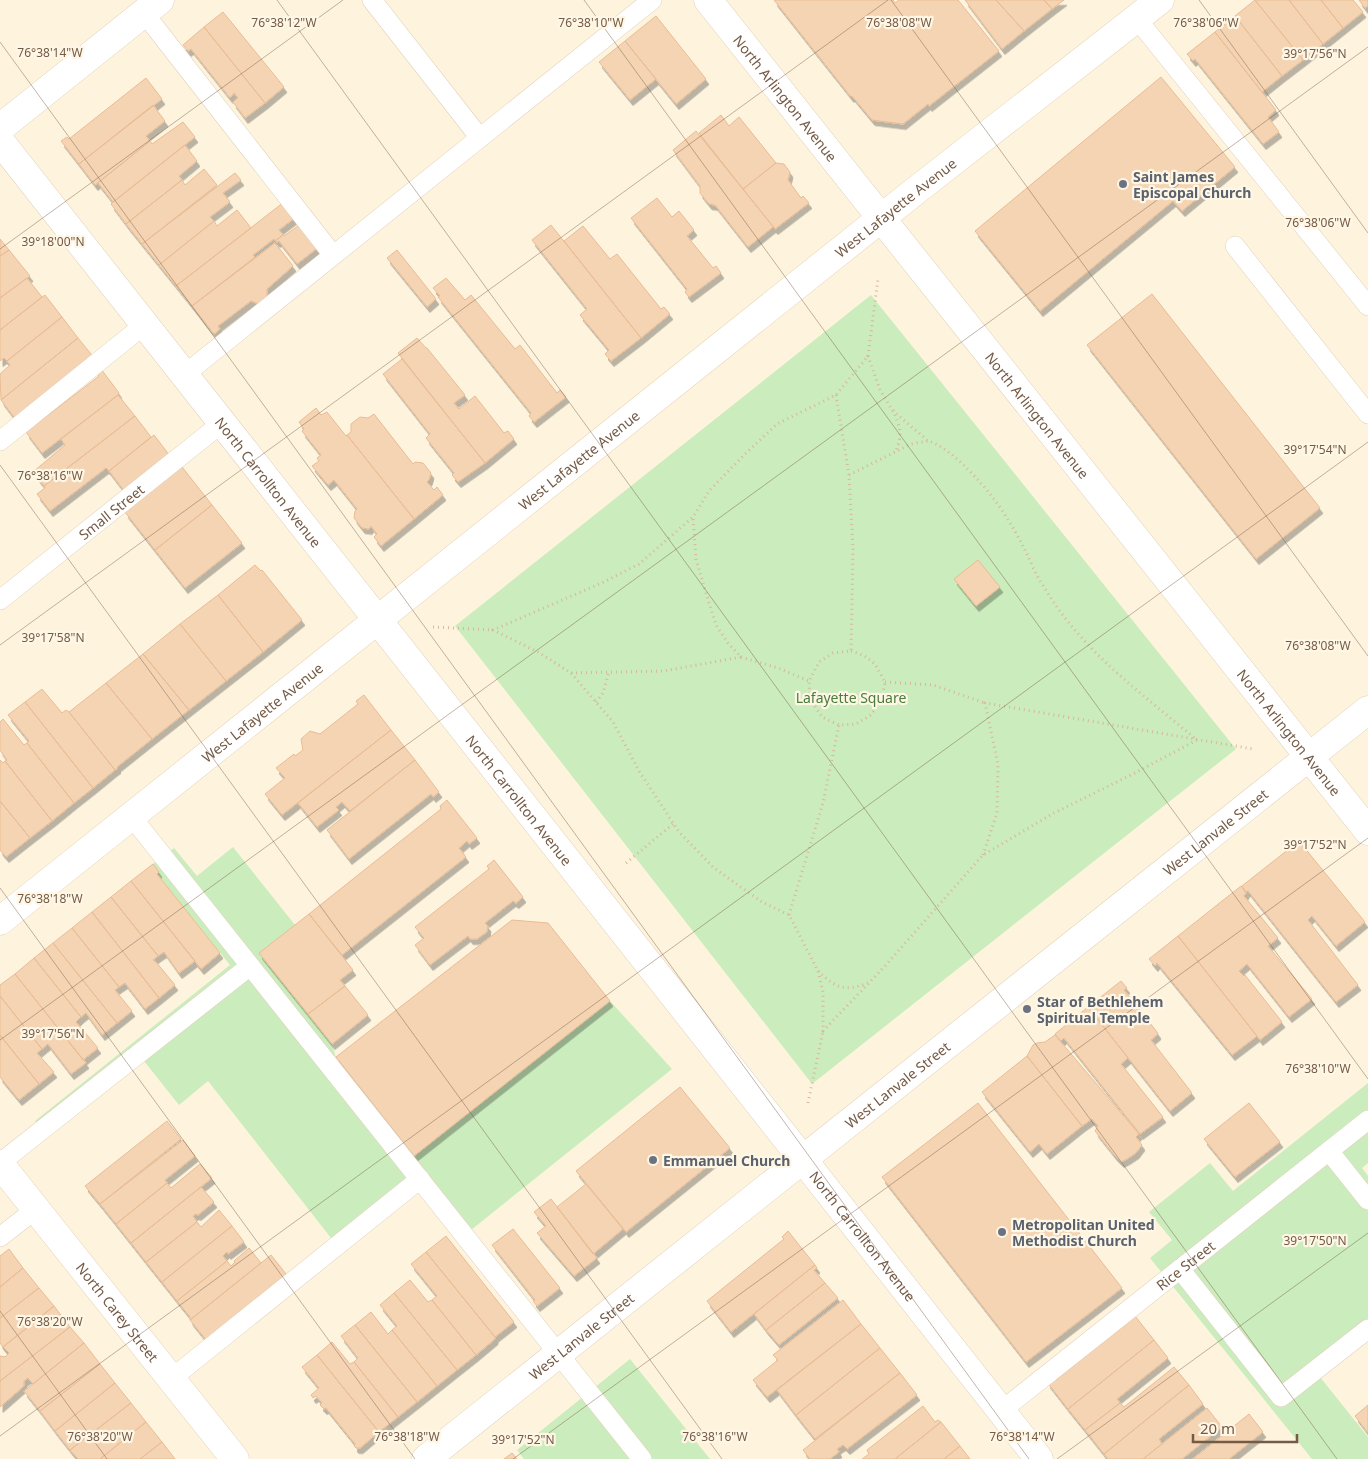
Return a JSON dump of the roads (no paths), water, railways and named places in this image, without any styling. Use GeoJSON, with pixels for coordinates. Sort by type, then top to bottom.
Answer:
{"type":"FeatureCollection","features":[{"type":"Feature","properties":{"kind":"street","name":"North Arlington Avenue"},"geometry":{"type":"LineString","coordinates":[[708,0],[1368,831]]}},
{"type":"Feature","properties":{"kind":"street","name":"West Lafayette Avenue"},"geometry":{"type":"LineString","coordinates":[[0,921],[881,219],[1160,0]]}},
{"type":"Feature","properties":{"kind":"street"},"geometry":{"type":"LineString","coordinates":[[0,128],[152,6]]}},
{"type":"Feature","properties":{"kind":"street","name":"North Carrollton Avenue"},"geometry":{"type":"LineString","coordinates":[[0,141],[1039,1459]]}},
{"type":"Feature","properties":{"kind":"street","name":"West Lanvale Street"},"geometry":{"type":"LineString","coordinates":[[426,1459],[1368,710]]}},
{"type":"Feature","properties":{"kind":"street","name":"North Carey Street"},"geometry":{"type":"LineString","coordinates":[[0,1163],[235,1459]]}},
{"type":"Feature","properties":{"kind":"lane"},"geometry":{"type":"LineString","coordinates":[[372,0],[480,138]]}},
{"type":"Feature","properties":{"kind":"lane"},"geometry":{"type":"LineString","coordinates":[[184,375],[652,0]]}},
{"type":"Feature","properties":{"kind":"lane"},"geometry":{"type":"LineString","coordinates":[[152,6],[333,255]]}},
{"type":"Feature","properties":{"kind":"lane"},"geometry":{"type":"LineString","coordinates":[[1137,18],[1368,306]]}},
{"type":"Feature","properties":{"kind":"lane"},"geometry":{"type":"LineString","coordinates":[[1235,246],[1368,414]]}},
{"type":"Feature","properties":{"kind":"lane"},"geometry":{"type":"LineString","coordinates":[[0,440],[144,325]]}},
{"type":"Feature","properties":{"kind":"lane","name":"Small Street"},"geometry":{"type":"LineString","coordinates":[[0,600],[222,423]]}},
{"type":"Feature","properties":{"kind":"lane"},"geometry":{"type":"LineString","coordinates":[[131,816],[642,1459]]}},
{"type":"Feature","properties":{"kind":"lane"},"geometry":{"type":"LineString","coordinates":[[0,1163],[250,966]]}},
{"type":"Feature","properties":{"kind":"lane","name":"Rice Street"},"geometry":{"type":"LineString","coordinates":[[1001,1411],[1368,1120]]}},
{"type":"Feature","properties":{"kind":"lane"},"geometry":{"type":"LineString","coordinates":[[1329,1151],[1368,1200]]}},
{"type":"Feature","properties":{"kind":"lane"},"geometry":{"type":"LineString","coordinates":[[171,1379],[420,1179]]}},
{"type":"Feature","properties":{"kind":"lane"},"geometry":{"type":"LineString","coordinates":[[0,1237],[36,1209]]}},
{"type":"Feature","properties":{"kind":"lane"},"geometry":{"type":"LineString","coordinates":[[1180,1269],[1281,1398],[1368,1329]]}},
{"type":"Feature","properties":{"kind":"place","name":"Saint James Episcopal Church"},"geometry":{"type":"Point","coordinates":[1123,184]}},
{"type":"Feature","properties":{"kind":"place","name":"Star of Bethlehem Spiritual Temple"},"geometry":{"type":"Point","coordinates":[1027,1009]}},
{"type":"Feature","properties":{"kind":"place","name":"Emmanuel Church"},"geometry":{"type":"Point","coordinates":[653,1160]}},
{"type":"Feature","properties":{"kind":"place","name":"Metropolitan United Methodist Church"},"geometry":{"type":"Point","coordinates":[1002,1232]}},
{"type":"Feature","properties":{"kind":"park label","name":"Lafayette Square"},"geometry":{"type":"Point","coordinates":[851,697]}}]}
